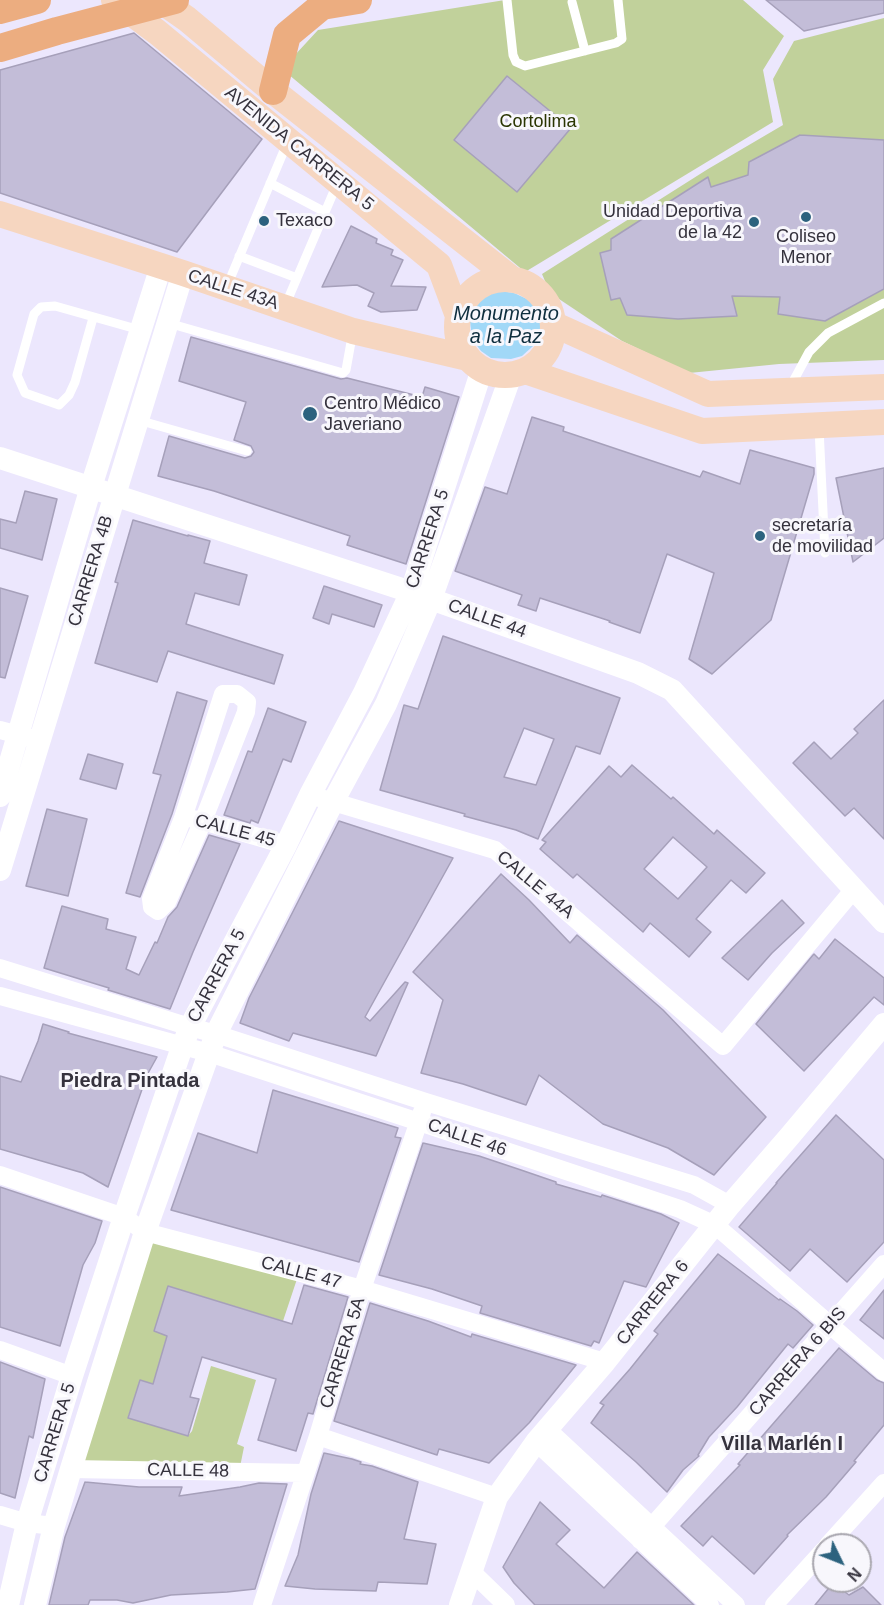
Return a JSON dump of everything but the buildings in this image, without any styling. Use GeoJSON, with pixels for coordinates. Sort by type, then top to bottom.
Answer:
{"type":"FeatureCollection","features":[{"type":"Feature","properties":{"kind":"main road"},"geometry":{"type":"LineString","coordinates":[[0,10],[37,0]]}},
{"type":"Feature","properties":{"kind":"main road","name":"AVENIDA CARRERA 5"},"geometry":{"type":"LineString","coordinates":[[114,0],[166,39],[439,265],[458,316]]}},
{"type":"Feature","properties":{"kind":"main road","name":"AVENIDA CARRERA 5"},"geometry":{"type":"LineString","coordinates":[[160,0],[187,19],[273,91],[512,279]]}},
{"type":"Feature","properties":{"kind":"main road"},"geometry":{"type":"LineString","coordinates":[[0,48],[175,0]]}},
{"type":"Feature","properties":{"kind":"main road"},"geometry":{"type":"LineString","coordinates":[[273,91],[287,35],[322,6],[358,0]]}},
{"type":"Feature","properties":{"kind":"main road","name":"CALLE 43A"},"geometry":{"type":"LineString","coordinates":[[0,214],[172,269],[353,332],[475,364]]}},
{"type":"Feature","properties":{"kind":"main road"},"geometry":{"type":"LineString","coordinates":[[518,373],[536,363],[546,352],[552,339],[553,324],[550,308],[541,294],[528,284],[512,279],[487,282],[467,298],[458,316],[457,331],[460,345],[475,364],[495,374],[518,373],[702,431],[884,422]]}},
{"type":"Feature","properties":{"kind":"main road"},"geometry":{"type":"LineString","coordinates":[[553,324],[708,394],[884,387]]}},
{"type":"Feature","properties":{"kind":"street","name":"CARRERA 4B"},"geometry":{"type":"LineString","coordinates":[[0,870],[19,735],[115,495],[168,323],[172,269]]}},
{"type":"Feature","properties":{"kind":"street","name":"CARRERA 4B"},"geometry":{"type":"LineString","coordinates":[[0,796],[140,330],[172,269]]}},
{"type":"Feature","properties":{"kind":"street","name":"CARRERA 5"},"geometry":{"type":"LineString","coordinates":[[35,1605],[70,1469],[145,1232],[213,1043],[333,802],[386,704],[421,595],[475,364]]}},
{"type":"Feature","properties":{"kind":"street","name":"CARRERA 5"},"geometry":{"type":"LineString","coordinates":[[9,1605],[27,1523],[72,1376],[186,1037],[364,693],[421,595],[518,373]]}},
{"type":"Feature","properties":{"kind":"street","name":"CALLE 44"},"geometry":{"type":"LineString","coordinates":[[0,458],[421,595],[638,673],[672,690],[884,922]]}},
{"type":"Feature","properties":{"kind":"street"},"geometry":{"type":"LineString","coordinates":[[223,694],[237,694],[247,702],[246,712],[203,820],[167,902],[158,911],[152,907],[151,899],[183,818],[223,694]]}},
{"type":"Feature","properties":{"kind":"street","name":"CALLE 44A"},"geometry":{"type":"LineString","coordinates":[[310,795],[495,850],[723,1046],[855,888]]}},
{"type":"Feature","properties":{"kind":"street","name":"CALLE 45"},"geometry":{"type":"LineString","coordinates":[[183,818],[203,820],[286,845]]}},
{"type":"Feature","properties":{"kind":"street","name":"CALLE 46"},"geometry":{"type":"LineString","coordinates":[[0,968],[186,1037]]}},
{"type":"Feature","properties":{"kind":"street","name":"CALLE 46"},"geometry":{"type":"LineString","coordinates":[[0,996],[213,1043],[426,1102],[694,1185],[730,1205]]}},
{"type":"Feature","properties":{"kind":"street","name":"CARRERA 6"},"geometry":{"type":"LineString","coordinates":[[460,1605],[497,1497],[541,1436],[605,1362],[730,1205],[884,1024]]}},
{"type":"Feature","properties":{"kind":"street","name":"CALLE 46"},"geometry":{"type":"LineString","coordinates":[[213,1043],[419,1122],[680,1209],[715,1225],[884,1372]]}},
{"type":"Feature","properties":{"kind":"street","name":"CARRERA 5A"},"geometry":{"type":"LineString","coordinates":[[262,1605],[318,1436],[362,1289],[426,1102]]}},
{"type":"Feature","properties":{"kind":"street","name":"CALLE 47"},"geometry":{"type":"LineString","coordinates":[[0,1175],[124,1217],[145,1232],[362,1289],[605,1362]]}},
{"type":"Feature","properties":{"kind":"street","name":"CARRERA 6 BIS"},"geometry":{"type":"LineString","coordinates":[[647,1533],[884,1264]]}},
{"type":"Feature","properties":{"kind":"street"},"geometry":{"type":"LineString","coordinates":[[0,1350],[72,1376]]}},
{"type":"Feature","properties":{"kind":"street"},"geometry":{"type":"LineString","coordinates":[[318,1436],[497,1497]]}},
{"type":"Feature","properties":{"kind":"street"},"geometry":{"type":"LineString","coordinates":[[541,1436],[647,1533],[736,1605]]}},
{"type":"Feature","properties":{"kind":"street","name":"CALLE 48"},"geometry":{"type":"LineString","coordinates":[[70,1469],[305,1473]]}},
{"type":"Feature","properties":{"kind":"street"},"geometry":{"type":"LineString","coordinates":[[839,1533],[884,1483]]}},
{"type":"Feature","properties":{"kind":"street"},"geometry":{"type":"LineString","coordinates":[[0,1515],[27,1523],[54,1526]]}},
{"type":"Feature","properties":{"kind":"street"},"geometry":{"type":"LineString","coordinates":[[647,1533],[710,1605]]}},
{"type":"Feature","properties":{"kind":"street"},"geometry":{"type":"LineString","coordinates":[[774,1605],[812,1563]]}},
{"type":"Feature","properties":{"kind":"street"},"geometry":{"type":"LineString","coordinates":[[472,1572],[506,1605]]}},
{"type":"Feature","properties":{"kind":"lane"},"geometry":{"type":"LineString","coordinates":[[507,0],[513,56],[516,62],[525,66],[616,43],[622,39],[618,0]]}},
{"type":"Feature","properties":{"kind":"lane"},"geometry":{"type":"LineString","coordinates":[[572,2],[585,51]]}},
{"type":"Feature","properties":{"kind":"lane"},"geometry":{"type":"LineString","coordinates":[[226,288],[288,140]]}},
{"type":"Feature","properties":{"kind":"lane"},"geometry":{"type":"LineString","coordinates":[[285,307],[338,181]]}},
{"type":"Feature","properties":{"kind":"lane"},"geometry":{"type":"LineString","coordinates":[[270,183],[325,213]]}},
{"type":"Feature","properties":{"kind":"lane"},"geometry":{"type":"LineString","coordinates":[[239,256],[297,278]]}},
{"type":"Feature","properties":{"kind":"lane"},"geometry":{"type":"LineString","coordinates":[[788,391],[809,352],[828,333],[884,303]]}},
{"type":"Feature","properties":{"kind":"lane"},"geometry":{"type":"LineString","coordinates":[[93,318],[75,382],[69,395],[59,405],[25,393],[17,375],[34,314],[41,307],[55,306],[140,330]]}},
{"type":"Feature","properties":{"kind":"lane"},"geometry":{"type":"LineString","coordinates":[[168,323],[344,373],[353,332]]}},
{"type":"Feature","properties":{"kind":"lane"},"geometry":{"type":"LineString","coordinates":[[138,420],[248,451]]}},
{"type":"Feature","properties":{"kind":"lane"},"geometry":{"type":"LineString","coordinates":[[819,425],[825,553]]}},
{"type":"Feature","properties":{"kind":"green space","name":"Cortolima"},"geometry":{"type":"Polygon","coordinates":[[[505,0],[743,0],[784,36],[763,70],[773,122],[525,272],[282,69],[318,30],[505,0]]]}},
{"type":"Feature","properties":{"kind":"green space","name":"Unidad Deportiva de la 42"},"geometry":{"type":"Polygon","coordinates":[[[884,18],[884,360],[779,364],[689,373],[622,341],[559,299],[548,288],[542,274],[708,169],[783,125],[773,79],[794,41],[884,18]]]}},
{"type":"Feature","properties":{"kind":"green space"},"geometry":{"type":"Polygon","coordinates":[[[145,1232],[299,1273],[283,1321],[168,1286],[154,1331],[167,1336],[153,1384],[140,1380],[128,1417],[188,1436],[192,1431],[211,1366],[256,1380],[237,1444],[244,1447],[239,1472],[71,1469],[145,1232]]]}},
{"type":"Feature","properties":{"kind":"water","name":"Monumento a la Paz"},"geometry":{"type":"Polygon","coordinates":[[[500,291],[514,293],[532,303],[539,314],[541,325],[533,346],[522,356],[511,359],[491,358],[481,351],[472,336],[470,322],[476,305],[490,294],[500,291]]]}},
{"type":"Feature","properties":{"kind":"place","name":"Coliseo Menor"},"geometry":{"type":"Point","coordinates":[806,217]}},
{"type":"Feature","properties":{"kind":"place","name":"Texaco"},"geometry":{"type":"Point","coordinates":[264,221]}},
{"type":"Feature","properties":{"kind":"place","name":"Unidad Deportiva de la 42"},"geometry":{"type":"Point","coordinates":[754,222]}},
{"type":"Feature","properties":{"kind":"place","name":"Centro Médico Javeriano"},"geometry":{"type":"Point","coordinates":[310,414]}},
{"type":"Feature","properties":{"kind":"place","name":"secretaría de movilidad"},"geometry":{"type":"Point","coordinates":[760,536]}},
{"type":"Feature","properties":{"kind":"district","name":"Piedra Pintada"},"geometry":{"type":"Point","coordinates":[130,1081]}},
{"type":"Feature","properties":{"kind":"district","name":"Villa Marlén I"},"geometry":{"type":"Point","coordinates":[782,1444]}}]}
